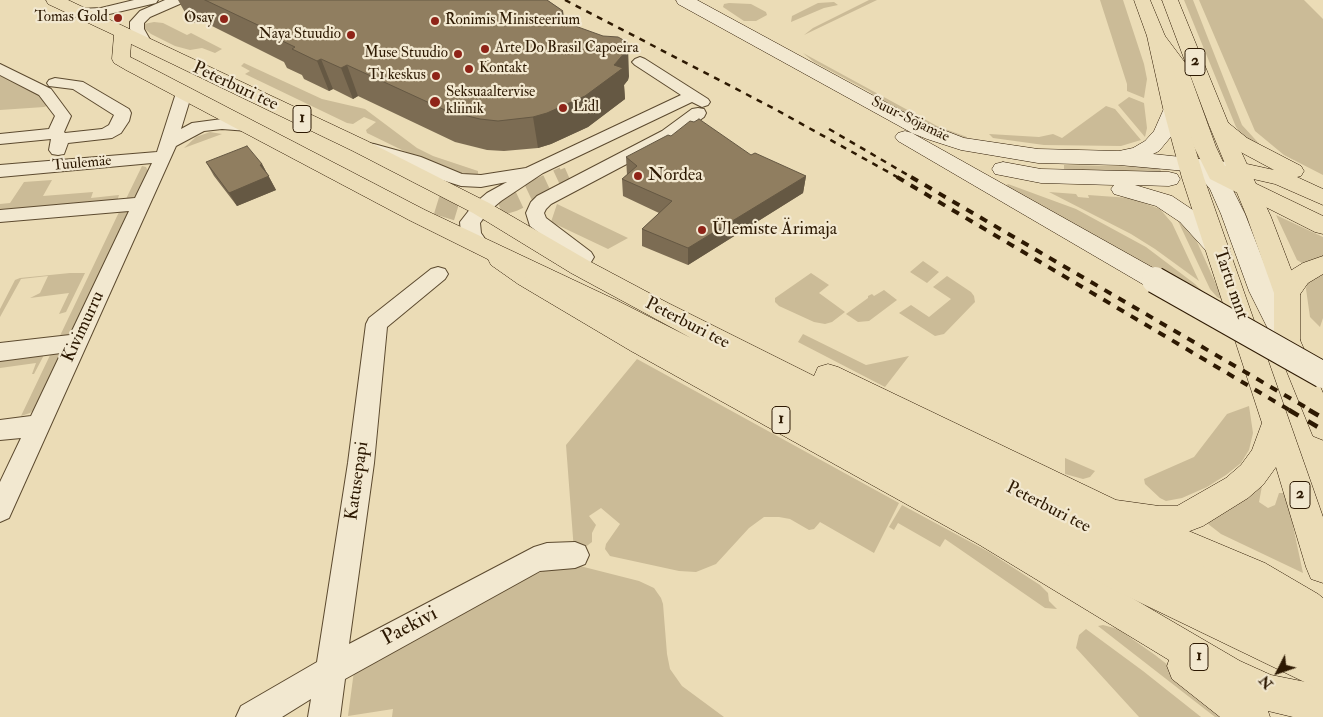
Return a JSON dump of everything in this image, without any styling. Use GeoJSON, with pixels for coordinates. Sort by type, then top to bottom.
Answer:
{"type":"FeatureCollection","features":[{"type":"Feature","properties":{"kind":"main road","name":"Peterburi tee"},"geometry":{"type":"LineString","coordinates":[[54,0],[360,146],[481,208],[580,267],[1129,564],[1323,673]]}},
{"type":"Feature","properties":{"kind":"main road","name":"Suur-Sõjamäe"},"geometry":{"type":"LineString","coordinates":[[684,0],[900,134],[953,154],[994,167],[1041,176],[1148,179],[1215,173]]}},
{"type":"Feature","properties":{"kind":"main road","name":"Tartu mnt"},"geometry":{"type":"LineString","coordinates":[[1142,0],[1156,36],[1173,108],[1288,293],[1287,340],[1323,427]]}},
{"type":"Feature","properties":{"kind":"main road","name":"Tartu mnt"},"geometry":{"type":"LineString","coordinates":[[1170,0],[1219,125],[1215,173],[1218,248],[1323,567]]}},
{"type":"Feature","properties":{"kind":"main road"},"geometry":{"type":"LineString","coordinates":[[122,33],[127,63],[180,77],[251,112],[310,138],[438,204]]}},
{"type":"Feature","properties":{"kind":"main road"},"geometry":{"type":"LineString","coordinates":[[1156,36],[1177,64],[1220,186],[1233,214],[1262,291],[1287,340]]}},
{"type":"Feature","properties":{"kind":"main road","name":"Suur-Sõjamäe"},"geometry":{"type":"LineString","coordinates":[[761,48],[913,125],[952,141],[979,148],[1038,156],[1119,158],[1215,173]]}},
{"type":"Feature","properties":{"kind":"main road","name":"Peterburi tee"},"geometry":{"type":"LineString","coordinates":[[127,63],[416,215],[1129,564],[1323,642]]}},
{"type":"Feature","properties":{"kind":"main road"},"geometry":{"type":"LineString","coordinates":[[1119,158],[1140,152],[1152,146],[1164,133],[1173,108]]}},
{"type":"Feature","properties":{"kind":"main road"},"geometry":{"type":"LineString","coordinates":[[1219,125],[1240,143],[1323,187]]}},
{"type":"Feature","properties":{"kind":"main road"},"geometry":{"type":"LineString","coordinates":[[900,134],[980,182],[1323,375]]}},
{"type":"Feature","properties":{"kind":"main road"},"geometry":{"type":"LineString","coordinates":[[1215,173],[1283,179],[1323,198]]}},
{"type":"Feature","properties":{"kind":"main road"},"geometry":{"type":"LineString","coordinates":[[1215,173],[1323,226]]}},
{"type":"Feature","properties":{"kind":"main road"},"geometry":{"type":"LineString","coordinates":[[1041,176],[1074,183],[1129,190],[1164,201],[1188,217],[1218,248]]}},
{"type":"Feature","properties":{"kind":"main road","name":"1"},"geometry":{"type":"LineString","coordinates":[[515,227],[584,257],[1113,514],[1253,575],[1306,606],[1323,620]]}},
{"type":"Feature","properties":{"kind":"main road","name":"1"},"geometry":{"type":"LineString","coordinates":[[480,246],[527,278],[641,344],[990,533],[1227,674],[1268,694],[1311,702],[1323,702]]}},
{"type":"Feature","properties":{"kind":"main road"},"geometry":{"type":"LineString","coordinates":[[1288,293],[1299,277],[1323,265]]}},
{"type":"Feature","properties":{"kind":"main road","name":"1"},"geometry":{"type":"LineString","coordinates":[[1113,514],[1159,521],[1177,521],[1192,516],[1236,488],[1252,475],[1265,457],[1277,423]]}},
{"type":"Feature","properties":{"kind":"main road","name":"1"},"geometry":{"type":"LineString","coordinates":[[1084,588],[1251,717]]}},
{"type":"Feature","properties":{"kind":"street"},"geometry":{"type":"LineString","coordinates":[[80,13],[102,12],[150,0]]}},
{"type":"Feature","properties":{"kind":"street"},"geometry":{"type":"LineString","coordinates":[[104,24],[159,0]]}},
{"type":"Feature","properties":{"kind":"street"},"geometry":{"type":"LineString","coordinates":[[146,45],[137,29],[137,22],[145,14],[177,0]]}},
{"type":"Feature","properties":{"kind":"street"},"geometry":{"type":"LineString","coordinates":[[640,62],[699,105]]}},
{"type":"Feature","properties":{"kind":"street"},"geometry":{"type":"LineString","coordinates":[[0,69],[45,92],[63,116],[49,167]]}},
{"type":"Feature","properties":{"kind":"street"},"geometry":{"type":"LineString","coordinates":[[0,140],[106,134],[115,129],[121,122],[123,113],[77,85],[55,83]]}},
{"type":"Feature","properties":{"kind":"street","name":"Kivimurru"},"geometry":{"type":"LineString","coordinates":[[0,510],[37,426],[166,150],[184,93]]}},
{"type":"Feature","properties":{"kind":"street"},"geometry":{"type":"LineString","coordinates":[[360,146],[415,161],[461,180],[481,181],[537,169],[699,105]]}},
{"type":"Feature","properties":{"kind":"street"},"geometry":{"type":"LineString","coordinates":[[568,175],[679,119],[699,105]]}},
{"type":"Feature","properties":{"kind":"street"},"geometry":{"type":"LineString","coordinates":[[584,257],[537,221],[535,213],[538,206],[544,200],[668,135],[699,105]]}},
{"type":"Feature","properties":{"kind":"street"},"geometry":{"type":"LineString","coordinates":[[166,150],[198,127],[222,124],[248,126]]}},
{"type":"Feature","properties":{"kind":"street","name":"Tuulemäe"},"geometry":{"type":"LineString","coordinates":[[0,171],[49,167],[166,150]]}},
{"type":"Feature","properties":{"kind":"street"},"geometry":{"type":"LineString","coordinates":[[480,246],[471,234],[470,222],[481,208],[537,169]]}},
{"type":"Feature","properties":{"kind":"street"},"geometry":{"type":"LineString","coordinates":[[0,216],[142,204]]}},
{"type":"Feature","properties":{"kind":"street","name":"Katusepapi"},"geometry":{"type":"LineString","coordinates":[[324,717],[361,463],[376,324],[438,274]]}},
{"type":"Feature","properties":{"kind":"street"},"geometry":{"type":"LineString","coordinates":[[0,352],[77,343]]}},
{"type":"Feature","properties":{"kind":"street"},"geometry":{"type":"LineString","coordinates":[[0,430],[37,426]]}},
{"type":"Feature","properties":{"kind":"street","name":"Paekivi"},"geometry":{"type":"LineString","coordinates":[[252,717],[330,671],[534,560],[547,556],[574,556]]}},
{"type":"Feature","properties":{"kind":"shaded area"},"geometry":{"type":"Polygon","coordinates":[[[869,0],[877,0],[804,35],[813,28],[869,0]]]}},
{"type":"Feature","properties":{"kind":"shaded area"},"geometry":{"type":"Polygon","coordinates":[[[1100,0],[1123,0],[1144,64],[1147,79],[1144,98],[1127,91],[1127,84],[1100,0]]]}},
{"type":"Feature","properties":{"kind":"shaded area"},"geometry":{"type":"Polygon","coordinates":[[[1184,0],[1193,0],[1242,125],[1264,149],[1242,135],[1236,127],[1184,0]]]}},
{"type":"Feature","properties":{"kind":"shaded area"},"geometry":{"type":"Polygon","coordinates":[[[1199,0],[1304,0],[1323,19],[1323,175],[1284,155],[1255,131],[1199,0]]]}},
{"type":"Feature","properties":{"kind":"shaded area"},"geometry":{"type":"Polygon","coordinates":[[[834,2],[838,5],[824,8],[791,22],[792,16],[818,3],[834,2]]]}},
{"type":"Feature","properties":{"kind":"shaded area"},"geometry":{"type":"Polygon","coordinates":[[[724,4],[751,4],[766,12],[767,15],[756,21],[744,21],[723,7],[724,4]]]}},
{"type":"Feature","properties":{"kind":"shaded area"},"geometry":{"type":"Polygon","coordinates":[[[163,23],[187,35],[191,33],[222,49],[215,53],[202,48],[190,50],[175,46],[151,34],[144,28],[144,24],[163,23]]]}},
{"type":"Feature","properties":{"kind":"shaded area"},"geometry":{"type":"Polygon","coordinates":[[[803,53],[937,126],[967,137],[968,140],[941,132],[887,105],[870,92],[814,62],[803,53]]]}},
{"type":"Feature","properties":{"kind":"shaded area"},"geometry":{"type":"Polygon","coordinates":[[[244,63],[322,99],[365,109],[417,148],[433,156],[478,171],[478,177],[443,170],[367,133],[366,130],[376,122],[364,117],[353,124],[347,123],[245,74],[250,71],[241,66],[244,63]]]}},
{"type":"Feature","properties":{"kind":"shaded area"},"geometry":{"type":"Polygon","coordinates":[[[0,73],[36,91],[49,105],[0,110],[0,73]]]}},
{"type":"Feature","properties":{"kind":"shaded area"},"geometry":{"type":"Polygon","coordinates":[[[1129,97],[1144,103],[1147,128],[1145,137],[1118,105],[1129,97]]]}},
{"type":"Feature","properties":{"kind":"shaded area"},"geometry":{"type":"Polygon","coordinates":[[[1106,106],[1115,109],[1141,140],[1121,146],[1044,145],[993,138],[989,134],[1039,137],[1053,134],[1062,138],[1106,106]]]}},
{"type":"Feature","properties":{"kind":"shaded area"},"geometry":{"type":"Polygon","coordinates":[[[210,132],[222,134],[184,148],[196,137],[210,132]]]}},
{"type":"Feature","properties":{"kind":"shaded area"},"geometry":{"type":"Polygon","coordinates":[[[1064,165],[1159,167],[1162,173],[1064,169],[1064,165]]]}},
{"type":"Feature","properties":{"kind":"shaded area"},"geometry":{"type":"Polygon","coordinates":[[[142,166],[146,167],[148,171],[133,202],[124,203],[142,166]]]}},
{"type":"Feature","properties":{"kind":"shaded area"},"geometry":{"type":"Polygon","coordinates":[[[52,180],[43,196],[93,192],[91,198],[119,195],[116,205],[0,214],[0,204],[10,203],[24,182],[52,180]]]}},
{"type":"Feature","properties":{"kind":"shaded area"},"geometry":{"type":"Polygon","coordinates":[[[1008,184],[1076,209],[1146,247],[1195,284],[1203,292],[1204,298],[1005,186],[1008,184]]]}},
{"type":"Feature","properties":{"kind":"shaded area"},"geometry":{"type":"Polygon","coordinates":[[[1049,192],[1076,194],[1078,197],[1089,198],[1088,195],[1130,198],[1160,209],[1172,223],[1199,281],[1131,234],[1049,192]]]}},
{"type":"Feature","properties":{"kind":"shaded area"},"geometry":{"type":"Polygon","coordinates":[[[557,204],[628,238],[608,249],[551,222],[557,204]]]}},
{"type":"Feature","properties":{"kind":"shaded area"},"geometry":{"type":"Polygon","coordinates":[[[1169,209],[1194,235],[1223,300],[1217,297],[1210,289],[1178,221],[1169,209]]]}},
{"type":"Feature","properties":{"kind":"shaded area"},"geometry":{"type":"Polygon","coordinates":[[[120,210],[130,210],[68,340],[57,342],[120,210]]]}},
{"type":"Feature","properties":{"kind":"shaded area"},"geometry":{"type":"Polygon","coordinates":[[[1276,215],[1323,237],[1323,258],[1302,263],[1297,260],[1276,215]]]}},
{"type":"Feature","properties":{"kind":"shaded area"},"geometry":{"type":"Polygon","coordinates":[[[923,261],[939,272],[927,283],[910,272],[923,261]]]}},
{"type":"Feature","properties":{"kind":"shaded area"},"geometry":{"type":"Polygon","coordinates":[[[85,273],[66,312],[59,314],[69,293],[30,298],[40,293],[48,276],[21,279],[0,317],[0,309],[15,280],[20,278],[85,273]]]}},
{"type":"Feature","properties":{"kind":"shaded area"},"geometry":{"type":"Polygon","coordinates":[[[811,273],[829,285],[819,293],[845,312],[832,322],[825,324],[814,322],[779,306],[775,302],[775,298],[811,273]]]}},
{"type":"Feature","properties":{"kind":"shaded area"},"geometry":{"type":"Polygon","coordinates":[[[1323,273],[1323,318],[1320,327],[1310,317],[1306,289],[1307,283],[1323,273]]]}},
{"type":"Feature","properties":{"kind":"shaded area"},"geometry":{"type":"Polygon","coordinates":[[[947,276],[971,292],[975,302],[944,334],[935,336],[899,313],[911,305],[929,317],[951,299],[933,287],[947,276]]]}},
{"type":"Feature","properties":{"kind":"shaded area"},"geometry":{"type":"Polygon","coordinates":[[[884,290],[897,300],[869,321],[858,322],[846,314],[868,298],[868,296],[872,294],[874,296],[884,290]]]}},
{"type":"Feature","properties":{"kind":"shaded area"},"geometry":{"type":"Polygon","coordinates":[[[803,334],[866,365],[909,356],[885,387],[798,342],[803,334]]]}},
{"type":"Feature","properties":{"kind":"shaded area"},"geometry":{"type":"Polygon","coordinates":[[[64,349],[36,408],[30,413],[21,416],[52,351],[64,349]]]}},
{"type":"Feature","properties":{"kind":"shaded area"},"geometry":{"type":"Polygon","coordinates":[[[44,355],[34,374],[32,374],[36,363],[0,368],[0,357],[44,355]]]}},
{"type":"Feature","properties":{"kind":"shaded area"},"geometry":{"type":"Polygon","coordinates":[[[637,359],[899,503],[874,553],[820,522],[814,529],[809,530],[790,519],[764,517],[749,528],[716,564],[696,572],[679,571],[610,556],[605,549],[606,544],[620,524],[601,508],[589,516],[596,525],[592,533],[592,542],[584,548],[574,551],[566,445],[637,359]]]}},
{"type":"Feature","properties":{"kind":"shaded area"},"geometry":{"type":"Polygon","coordinates":[[[1249,406],[1253,433],[1249,450],[1241,463],[1226,475],[1207,487],[1182,498],[1166,501],[1145,484],[1144,479],[1194,457],[1227,414],[1249,406]]]}},
{"type":"Feature","properties":{"kind":"shaded area"},"geometry":{"type":"Polygon","coordinates":[[[1065,458],[1095,471],[1090,477],[1083,479],[1065,474],[1065,458]]]}},
{"type":"Feature","properties":{"kind":"shaded area"},"geometry":{"type":"Polygon","coordinates":[[[1260,484],[1262,486],[1259,502],[1268,508],[1275,505],[1279,493],[1286,493],[1303,573],[1221,534],[1203,520],[1260,484]]]}},
{"type":"Feature","properties":{"kind":"shaded area"},"geometry":{"type":"Polygon","coordinates":[[[902,505],[989,552],[1040,585],[1048,593],[1049,601],[1057,609],[1045,608],[945,539],[940,547],[898,523],[894,530],[889,527],[902,505]]]}},
{"type":"Feature","properties":{"kind":"shaded area"},"geometry":{"type":"Polygon","coordinates":[[[576,565],[639,581],[654,588],[663,604],[670,669],[682,686],[724,717],[392,717],[393,709],[348,716],[354,671],[503,586],[557,566],[576,565]]]}},
{"type":"Feature","properties":{"kind":"shaded area"},"geometry":{"type":"Polygon","coordinates":[[[1103,625],[1118,629],[1235,717],[1215,717],[1098,626],[1103,625]]]}},
{"type":"Feature","properties":{"kind":"shaded area"},"geometry":{"type":"Polygon","coordinates":[[[1086,629],[1201,717],[1139,717],[1076,648],[1079,635],[1086,629]]]}},
{"type":"Feature","properties":{"kind":"building","name":"T1 keskus"},"geometry":{"type":"Polygon","coordinates":[[[205,0],[547,0],[563,11],[553,18],[603,36],[618,37],[627,42],[628,46],[627,50],[614,65],[623,68],[585,96],[547,113],[533,117],[498,121],[480,119],[447,111],[347,65],[341,68],[321,59],[317,61],[292,49],[295,47],[274,37],[279,35],[205,0]]]}},
{"type":"Feature","properties":{"kind":"building"},"geometry":{"type":"Polygon","coordinates":[[[699,119],[751,155],[755,153],[806,176],[688,248],[642,229],[672,201],[622,179],[637,166],[626,157],[668,135],[671,136],[690,121],[694,122],[699,119]]]}},
{"type":"Feature","properties":{"kind":"building"},"geometry":{"type":"Polygon","coordinates":[[[247,146],[269,176],[229,193],[206,162],[247,146]]]}},
{"type":"Feature","properties":{"kind":"tunnel"},"geometry":{"type":"LineString","coordinates":[[561,178],[568,175]]}},
{"type":"Feature","properties":{"kind":"tunnel"},"geometry":{"type":"LineString","coordinates":[[437,204],[460,211],[481,211],[513,201],[564,177]]}},
{"type":"Feature","properties":{"kind":"railway"},"geometry":{"type":"LineString","coordinates":[[565,0],[773,108],[899,178]]}},
{"type":"Feature","properties":{"kind":"railway"},"geometry":{"type":"LineString","coordinates":[[829,129],[913,178]]}},
{"type":"Feature","properties":{"kind":"railway"},"geometry":{"type":"LineString","coordinates":[[897,177],[1291,411]]}},
{"type":"Feature","properties":{"kind":"railway"},"geometry":{"type":"LineString","coordinates":[[911,177],[1312,411]]}},
{"type":"Feature","properties":{"kind":"railway"},"geometry":{"type":"LineString","coordinates":[[1289,410],[1323,430]]}},
{"type":"Feature","properties":{"kind":"railway"},"geometry":{"type":"LineString","coordinates":[[1309,410],[1323,418]]}},
{"type":"Feature","properties":{"kind":"place","name":"Tomas Gold"},"geometry":{"type":"Point","coordinates":[118,18]}},
{"type":"Feature","properties":{"kind":"place","name":"Osay"},"geometry":{"type":"Point","coordinates":[224,19]}},
{"type":"Feature","properties":{"kind":"place","name":"Ronimis Ministeerium"},"geometry":{"type":"Point","coordinates":[435,21]}},
{"type":"Feature","properties":{"kind":"place","name":"Naya Stuudio"},"geometry":{"type":"Point","coordinates":[351,35]}},
{"type":"Feature","properties":{"kind":"place","name":"Arte Do Brasil Capoeira"},"geometry":{"type":"Point","coordinates":[485,49]}},
{"type":"Feature","properties":{"kind":"place","name":"Muse Stuudio"},"geometry":{"type":"Point","coordinates":[458,54]}},
{"type":"Feature","properties":{"kind":"place","name":"Kontakt"},"geometry":{"type":"Point","coordinates":[469,69]}},
{"type":"Feature","properties":{"kind":"place","name":"T1 keskus"},"geometry":{"type":"Point","coordinates":[436,76]}},
{"type":"Feature","properties":{"kind":"place","name":"Seksuaaltervise kliinik"},"geometry":{"type":"Point","coordinates":[435,102]}},
{"type":"Feature","properties":{"kind":"place","name":"Lidl"},"geometry":{"type":"Point","coordinates":[563,108]}},
{"type":"Feature","properties":{"kind":"place","name":"Nordea"},"geometry":{"type":"Point","coordinates":[638,176]}},
{"type":"Feature","properties":{"kind":"place","name":"Ülemiste Ärimaja"},"geometry":{"type":"Point","coordinates":[702,230]}}]}
